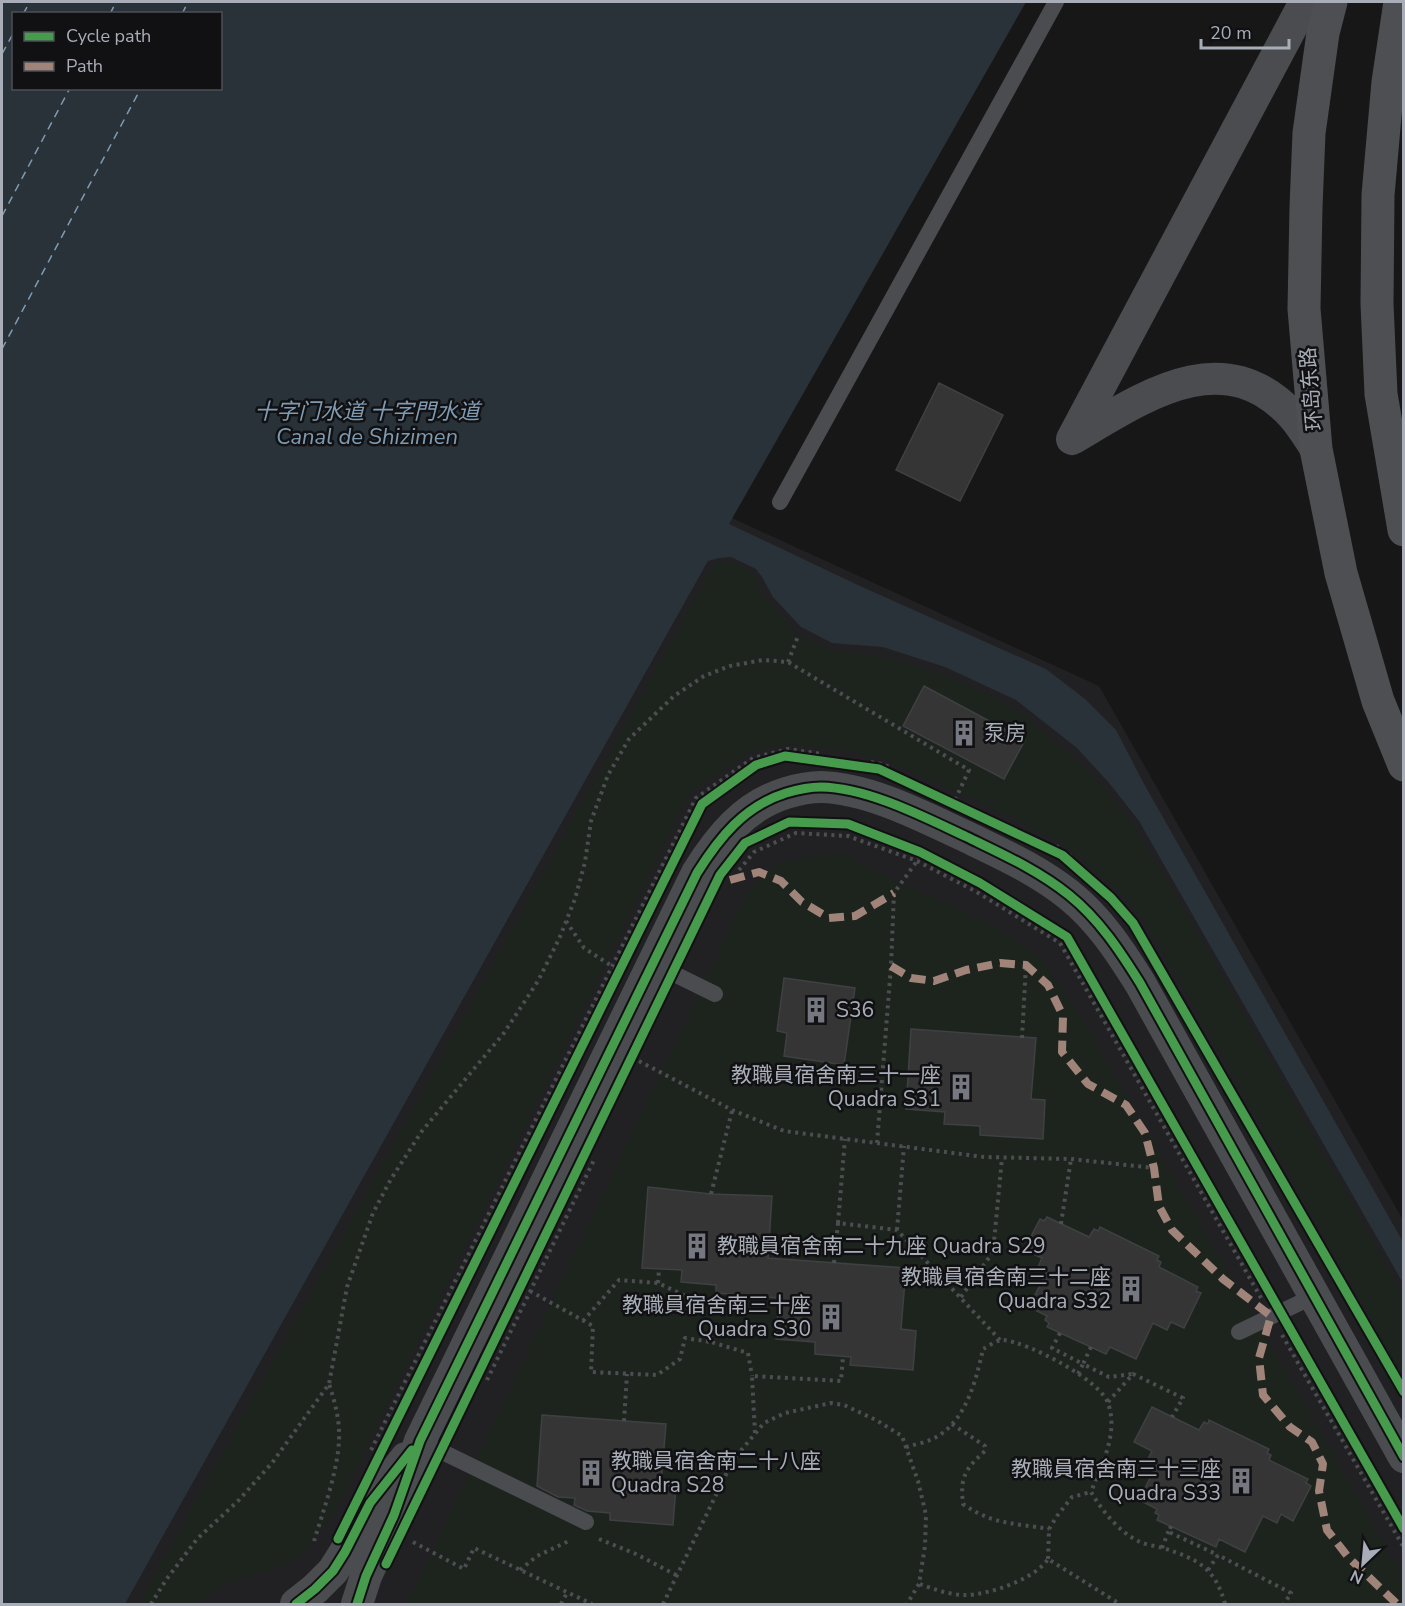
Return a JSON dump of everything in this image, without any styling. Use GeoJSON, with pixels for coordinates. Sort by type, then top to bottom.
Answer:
{"type":"FeatureCollection","features":[{"type":"Feature","properties":{"kind":"main road","name":"环岛东路"},"geometry":{"type":"LineString","coordinates":[[1331,2],[1323,33],[1310,133],[1306,207],[1304,309],[1316,449],[1341,573],[1378,701],[1404,765]]}},
{"type":"Feature","properties":{"kind":"main road"},"geometry":{"type":"LineString","coordinates":[[1400,2],[1388,82],[1377,195],[1377,304],[1381,394],[1404,530]]}},
{"type":"Feature","properties":{"kind":"street"},"geometry":{"type":"LineString","coordinates":[[1305,2],[1072,439],[1137,401],[1203,378],[1223,378],[1259,388],[1292,415],[1316,449]]}},
{"type":"Feature","properties":{"kind":"street"},"geometry":{"type":"LineString","coordinates":[[357,1605],[366,1576],[387,1530],[420,1441],[612,1047],[630,971],[714,846],[734,823],[759,805],[786,794],[821,787],[856,792],[894,804],[954,805],[1008,857],[1042,876],[1069,896],[1096,921],[1120,951],[1140,983],[1404,1457]]}},
{"type":"Feature","properties":{"kind":"street"},"geometry":{"type":"LineString","coordinates":[[296,1605],[333,1571],[370,1503],[420,1441]]}},
{"type":"Feature","properties":{"kind":"lane"},"geometry":{"type":"LineString","coordinates":[[780,502],[1056,2]]}},
{"type":"Feature","properties":{"kind":"lane"},"geometry":{"type":"LineString","coordinates":[[630,971],[715,994]]}},
{"type":"Feature","properties":{"kind":"lane"},"geometry":{"type":"LineString","coordinates":[[1239,1332],[1314,1296]]}},
{"type":"Feature","properties":{"kind":"lane"},"geometry":{"type":"LineString","coordinates":[[420,1441],[586,1522]]}},
{"type":"Feature","properties":{"kind":"path"},"geometry":{"type":"LineString","coordinates":[[788,662],[798,636]]}},
{"type":"Feature","properties":{"kind":"path"},"geometry":{"type":"LineString","coordinates":[[152,1605],[166,1580],[197,1539],[238,1501],[272,1463],[329,1384],[347,1287],[374,1213],[390,1179],[422,1131],[504,1033],[538,981],[575,899],[585,862],[591,821],[608,775],[629,739],[674,696],[704,676],[730,666],[763,660],[788,662],[969,770],[954,805],[894,893],[891,966],[877,1143]]}},
{"type":"Feature","properties":{"kind":"path"},"geometry":{"type":"LineString","coordinates":[[464,1287],[630,971],[702,804],[756,765],[785,756],[824,758]]}},
{"type":"Feature","properties":{"kind":"path"},"geometry":{"type":"LineString","coordinates":[[870,762],[881,764],[901,776]]}},
{"type":"Feature","properties":{"kind":"path"},"geometry":{"type":"LineString","coordinates":[[858,766],[879,769],[901,776]]}},
{"type":"Feature","properties":{"kind":"path"},"geometry":{"type":"LineString","coordinates":[[736,873],[754,852],[796,833],[848,836],[918,856],[980,883],[1067,937],[1174,1124]]}},
{"type":"Feature","properties":{"kind":"path"},"geometry":{"type":"LineString","coordinates":[[900,844],[1060,944],[1404,1548]]}},
{"type":"Feature","properties":{"kind":"path"},"geometry":{"type":"LineString","coordinates":[[1042,845],[1062,855],[1078,869]]}},
{"type":"Feature","properties":{"kind":"path"},"geometry":{"type":"LineString","coordinates":[[1054,845],[1073,857]]}},
{"type":"Feature","properties":{"kind":"path"},"geometry":{"type":"LineString","coordinates":[[566,921],[584,948],[630,971]]}},
{"type":"Feature","properties":{"kind":"path"},"geometry":{"type":"LineString","coordinates":[[1022,1038],[1026,965]]}},
{"type":"Feature","properties":{"kind":"path"},"geometry":{"type":"LineString","coordinates":[[366,1460],[630,971]]}},
{"type":"Feature","properties":{"kind":"path"},"geometry":{"type":"LineString","coordinates":[[612,1047],[732,1110],[784,1131],[1002,1158],[1071,1159],[1154,1168]]}},
{"type":"Feature","properties":{"kind":"path"},"geometry":{"type":"LineString","coordinates":[[637,1072],[642,1062]]}},
{"type":"Feature","properties":{"kind":"path"},"geometry":{"type":"LineString","coordinates":[[711,1194],[732,1110]]}},
{"type":"Feature","properties":{"kind":"path"},"geometry":{"type":"LineString","coordinates":[[834,1263],[845,1139]]}},
{"type":"Feature","properties":{"kind":"path"},"geometry":{"type":"LineString","coordinates":[[897,1230],[904,1146]]}},
{"type":"Feature","properties":{"kind":"path"},"geometry":{"type":"LineString","coordinates":[[484,1385],[596,1156]]}},
{"type":"Feature","properties":{"kind":"path"},"geometry":{"type":"LineString","coordinates":[[961,1297],[993,1252],[1002,1158]]}},
{"type":"Feature","properties":{"kind":"path"},"geometry":{"type":"LineString","coordinates":[[1061,1224],[1071,1159]]}},
{"type":"Feature","properties":{"kind":"path"},"geometry":{"type":"LineString","coordinates":[[838,1223],[897,1230],[1000,1340]]}},
{"type":"Feature","properties":{"kind":"path"},"geometry":{"type":"LineString","coordinates":[[1313,1231],[1404,1383]]}},
{"type":"Feature","properties":{"kind":"path"},"geometry":{"type":"LineString","coordinates":[[1313,1231],[1404,1392]]}},
{"type":"Feature","properties":{"kind":"path"},"geometry":{"type":"LineString","coordinates":[[658,1283],[659,1269]]}},
{"type":"Feature","properties":{"kind":"path"},"geometry":{"type":"LineString","coordinates":[[501,1276],[593,1326],[591,1372],[657,1375],[680,1359],[685,1338],[711,1342],[748,1353],[752,1376],[755,1434]]}},
{"type":"Feature","properties":{"kind":"path"},"geometry":{"type":"LineString","coordinates":[[583,1321],[619,1280],[658,1283],[711,1308],[711,1342]]}},
{"type":"Feature","properties":{"kind":"path"},"geometry":{"type":"LineString","coordinates":[[1060,1333],[1052,1348],[1109,1377],[1133,1374],[1183,1398],[1172,1417]]}},
{"type":"Feature","properties":{"kind":"path"},"geometry":{"type":"LineString","coordinates":[[906,1447],[937,1437],[957,1420],[968,1399],[978,1370],[982,1349],[1000,1340],[1019,1343],[1068,1366],[1108,1402],[1111,1429],[1107,1453],[1091,1492]]}},
{"type":"Feature","properties":{"kind":"path"},"geometry":{"type":"LineString","coordinates":[[1078,1374],[1090,1347]]}},
{"type":"Feature","properties":{"kind":"path"},"geometry":{"type":"LineString","coordinates":[[752,1376],[841,1381],[843,1356]]}},
{"type":"Feature","properties":{"kind":"path"},"geometry":{"type":"LineString","coordinates":[[624,1421],[627,1374]]}},
{"type":"Feature","properties":{"kind":"path"},"geometry":{"type":"LineString","coordinates":[[1108,1402],[1133,1374]]}},
{"type":"Feature","properties":{"kind":"path"},"geometry":{"type":"LineString","coordinates":[[311,1550],[329,1489],[339,1440],[336,1407],[329,1384]]}},
{"type":"Feature","properties":{"kind":"path"},"geometry":{"type":"LineString","coordinates":[[663,1605],[733,1460],[764,1423],[786,1413],[831,1403],[876,1420],[902,1436],[918,1480],[926,1515],[920,1584],[907,1605]]}},
{"type":"Feature","properties":{"kind":"path"},"geometry":{"type":"LineString","coordinates":[[1336,1409],[1404,1529]]}},
{"type":"Feature","properties":{"kind":"path"},"geometry":{"type":"LineString","coordinates":[[952,1425],[985,1446],[985,1451],[971,1464],[961,1485],[963,1504],[980,1516],[1005,1524],[1049,1529]]}},
{"type":"Feature","properties":{"kind":"path"},"geometry":{"type":"LineString","coordinates":[[920,1584],[965,1595],[1008,1586],[1042,1568],[1048,1559],[1049,1529],[1057,1516],[1072,1497],[1091,1492]]}},
{"type":"Feature","properties":{"kind":"path"},"geometry":{"type":"LineString","coordinates":[[1091,1492],[1114,1523],[1140,1542],[1192,1558],[1208,1570],[1220,1587],[1225,1605]]}},
{"type":"Feature","properties":{"kind":"path"},"geometry":{"type":"LineString","coordinates":[[1162,1548],[1171,1526]]}},
{"type":"Feature","properties":{"kind":"path"},"geometry":{"type":"LineString","coordinates":[[387,1530],[464,1569],[474,1548],[592,1605]]}},
{"type":"Feature","properties":{"kind":"path"},"geometry":{"type":"LineString","coordinates":[[1168,1532],[1291,1593],[1284,1605]]}},
{"type":"Feature","properties":{"kind":"path"},"geometry":{"type":"LineString","coordinates":[[520,1570],[537,1556],[576,1538]]}},
{"type":"Feature","properties":{"kind":"path"},"geometry":{"type":"LineString","coordinates":[[595,1538],[636,1554],[678,1576]]}},
{"type":"Feature","properties":{"kind":"path"},"geometry":{"type":"LineString","coordinates":[[1208,1570],[1218,1555]]}},
{"type":"Feature","properties":{"kind":"path"},"geometry":{"type":"LineString","coordinates":[[1048,1559],[1115,1600],[1118,1605]]}},
{"type":"Feature","properties":{"kind":"path"},"geometry":{"type":"LineString","coordinates":[[561,1605],[567,1593]]}},
{"type":"Feature","properties":{"kind":"shaded area"},"geometry":{"type":"Polygon","coordinates":[[[732,518],[1099,686],[1403,1220],[1403,1604],[125,1604],[732,518]]]}},
{"type":"Feature","properties":{"kind":"shaded area"},"geometry":{"type":"Polygon","coordinates":[[[717,562],[735,564],[753,573],[760,591],[798,636],[826,649],[911,664],[949,677],[990,695],[1020,712],[1085,768],[1124,811],[1177,897],[1403,1295],[1403,1375],[1166,957],[1143,920],[1119,891],[1067,847],[1019,820],[884,760],[847,751],[787,744],[751,752],[690,792],[336,1509],[313,1541],[301,1554],[279,1568],[226,1583],[194,1604],[139,1604],[710,572],[717,562]]]}},
{"type":"Feature","properties":{"kind":"shaded area"},"geometry":{"type":"Polygon","coordinates":[[[840,854],[998,928],[1042,960],[1080,1016],[1404,1580],[1403,1604],[407,1604],[746,895],[766,872],[787,861],[811,856],[840,854]]]}},
{"type":"Feature","properties":{"kind":"water","name":"十字门水道 十字門水道 Canal de Shizimen"},"geometry":{"type":"Polygon","coordinates":[[[2,2],[1026,2],[729,524],[860,586],[1046,669],[1085,699],[1116,730],[1143,782],[1403,1242],[1403,1283],[1139,821],[1110,784],[1077,748],[1016,700],[945,667],[883,647],[832,643],[801,627],[773,597],[756,569],[731,557],[719,558],[708,561],[125,1604],[2,1604],[2,2]]]}},
{"type":"Feature","properties":{"kind":"building"},"geometry":{"type":"Polygon","coordinates":[[[939,383],[1003,415],[960,501],[896,470],[939,383]]]}},
{"type":"Feature","properties":{"kind":"building","name":"泵房"},"geometry":{"type":"Polygon","coordinates":[[[924,686],[1025,740],[1004,779],[903,726],[924,686]]]}},
{"type":"Feature","properties":{"kind":"building","name":"S36"},"geometry":{"type":"Polygon","coordinates":[[[784,978],[855,988],[844,1065],[784,1056],[787,1033],[777,1031],[784,978]]]}},
{"type":"Feature","properties":{"kind":"building","name":"教職員宿舍南三十一座 Quadra S31"},"geometry":{"type":"Polygon","coordinates":[[[911,1029],[1036,1038],[1031,1099],[1045,1100],[1043,1139],[980,1135],[980,1126],[944,1124],[945,1112],[906,1109],[911,1029]]]}},
{"type":"Feature","properties":{"kind":"building"},"geometry":{"type":"Polygon","coordinates":[[[648,1187],[711,1194],[772,1196],[768,1258],[906,1268],[901,1329],[916,1331],[913,1370],[850,1365],[851,1357],[815,1354],[815,1342],[776,1339],[779,1298],[716,1293],[716,1285],[681,1282],[682,1270],[642,1268],[648,1187]]]}},
{"type":"Feature","properties":{"kind":"building","name":"教職員宿舍南三十二座 Quadra S32"},"geometry":{"type":"Polygon","coordinates":[[[1047,1217],[1089,1237],[1094,1229],[1098,1231],[1100,1227],[1159,1256],[1157,1260],[1161,1262],[1159,1267],[1198,1287],[1196,1291],[1201,1293],[1184,1328],[1171,1322],[1167,1330],[1153,1323],[1136,1359],[1110,1347],[1106,1354],[1047,1327],[1049,1323],[1045,1320],[1047,1316],[1029,1307],[1047,1271],[1038,1267],[1042,1258],[1024,1250],[1040,1219],[1044,1221],[1047,1217]]]}},
{"type":"Feature","properties":{"kind":"building","name":"教職員宿舍南三十三座 Quadra S33"},"geometry":{"type":"Polygon","coordinates":[[[1152,1407],[1199,1430],[1204,1422],[1208,1424],[1209,1420],[1269,1449],[1267,1453],[1271,1455],[1269,1460],[1308,1479],[1306,1483],[1311,1486],[1293,1521],[1281,1514],[1277,1523],[1263,1516],[1245,1552],[1219,1539],[1216,1547],[1157,1520],[1159,1515],[1155,1513],[1157,1509],[1139,1500],[1157,1464],[1148,1459],[1152,1451],[1134,1442],[1152,1407]]]}},
{"type":"Feature","properties":{"kind":"building","name":"教職員宿舍南二十八座 Quadra S28"},"geometry":{"type":"Polygon","coordinates":[[[542,1415],[666,1424],[661,1485],[676,1486],[673,1525],[610,1520],[610,1513],[587,1511],[574,1505],[575,1498],[558,1497],[537,1486],[542,1415]]]}},
{"type":"Feature","properties":{"kind":"ferry route"},"geometry":{"type":"LineString","coordinates":[[24,12],[30,2]]}},
{"type":"Feature","properties":{"kind":"ferry route"},"geometry":{"type":"LineString","coordinates":[[111,12],[116,2]]}},
{"type":"Feature","properties":{"kind":"ferry route"},"geometry":{"type":"LineString","coordinates":[[183,12],[188,2]]}},
{"type":"Feature","properties":{"kind":"ferry route"},"geometry":{"type":"LineString","coordinates":[[2,54],[12,36]]}},
{"type":"Feature","properties":{"kind":"ferry route"},"geometry":{"type":"LineString","coordinates":[[2,216],[69,90]]}},
{"type":"Feature","properties":{"kind":"ferry route"},"geometry":{"type":"LineString","coordinates":[[2,349],[140,90]]}},
{"type":"Feature","properties":{"kind":"marked path"},"geometry":{"type":"LineString","coordinates":[[730,880],[759,872],[781,881],[802,902],[829,918],[855,916],[894,893]]}},
{"type":"Feature","properties":{"kind":"marked path"},"geometry":{"type":"LineString","coordinates":[[891,966],[911,978],[934,981],[966,970],[1000,963],[1026,965],[1048,985],[1063,1016],[1062,1052],[1088,1084],[1126,1105],[1145,1133],[1154,1168],[1159,1206],[1172,1230],[1223,1279],[1271,1316],[1259,1358],[1263,1395],[1290,1427],[1312,1442],[1323,1464],[1319,1491],[1327,1530],[1349,1558],[1397,1604]]}},
{"type":"Feature","properties":{"kind":"cycle path"},"geometry":{"type":"LineString","coordinates":[[338,1539],[702,804],[756,765],[785,756],[879,769],[1062,855],[1111,898],[1133,923],[1404,1392]]}},
{"type":"Feature","properties":{"kind":"cycle path"},"geometry":{"type":"LineString","coordinates":[[357,1604],[366,1576],[394,1515],[420,1441],[697,873],[714,848],[745,815],[771,799],[808,788],[821,787],[858,792],[933,821],[1006,856],[1045,878],[1080,904],[1099,925],[1117,947],[1140,983],[1404,1457]]}},
{"type":"Feature","properties":{"kind":"cycle path"},"geometry":{"type":"LineString","coordinates":[[386,1564],[720,875],[745,843],[789,822],[848,824],[920,852],[980,883],[1067,937],[1404,1529]]}},
{"type":"Feature","properties":{"kind":"cycle path"},"geometry":{"type":"LineString","coordinates":[[296,1604],[333,1571],[370,1503],[412,1450]]}},
{"type":"Feature","properties":{"kind":"place","name":"泵房"},"geometry":{"type":"Point","coordinates":[964,733]}},
{"type":"Feature","properties":{"kind":"place","name":"S36"},"geometry":{"type":"Point","coordinates":[816,1010]}},
{"type":"Feature","properties":{"kind":"place","name":"教職員宿舍南三十一座 Quadra S31"},"geometry":{"type":"Point","coordinates":[961,1087]}},
{"type":"Feature","properties":{"kind":"place","name":"教職員宿舍南二十九座 Quadra S29"},"geometry":{"type":"Point","coordinates":[697,1246]}},
{"type":"Feature","properties":{"kind":"place","name":"教職員宿舍南三十二座 Quadra S32"},"geometry":{"type":"Point","coordinates":[1131,1289]}},
{"type":"Feature","properties":{"kind":"place","name":"教職員宿舍南三十座 Quadra S30"},"geometry":{"type":"Point","coordinates":[831,1317]}},
{"type":"Feature","properties":{"kind":"place","name":"教職員宿舍南二十八座 Quadra S28"},"geometry":{"type":"Point","coordinates":[591,1473]}},
{"type":"Feature","properties":{"kind":"place","name":"教職員宿舍南三十三座 Quadra S33"},"geometry":{"type":"Point","coordinates":[1241,1481]}}]}
